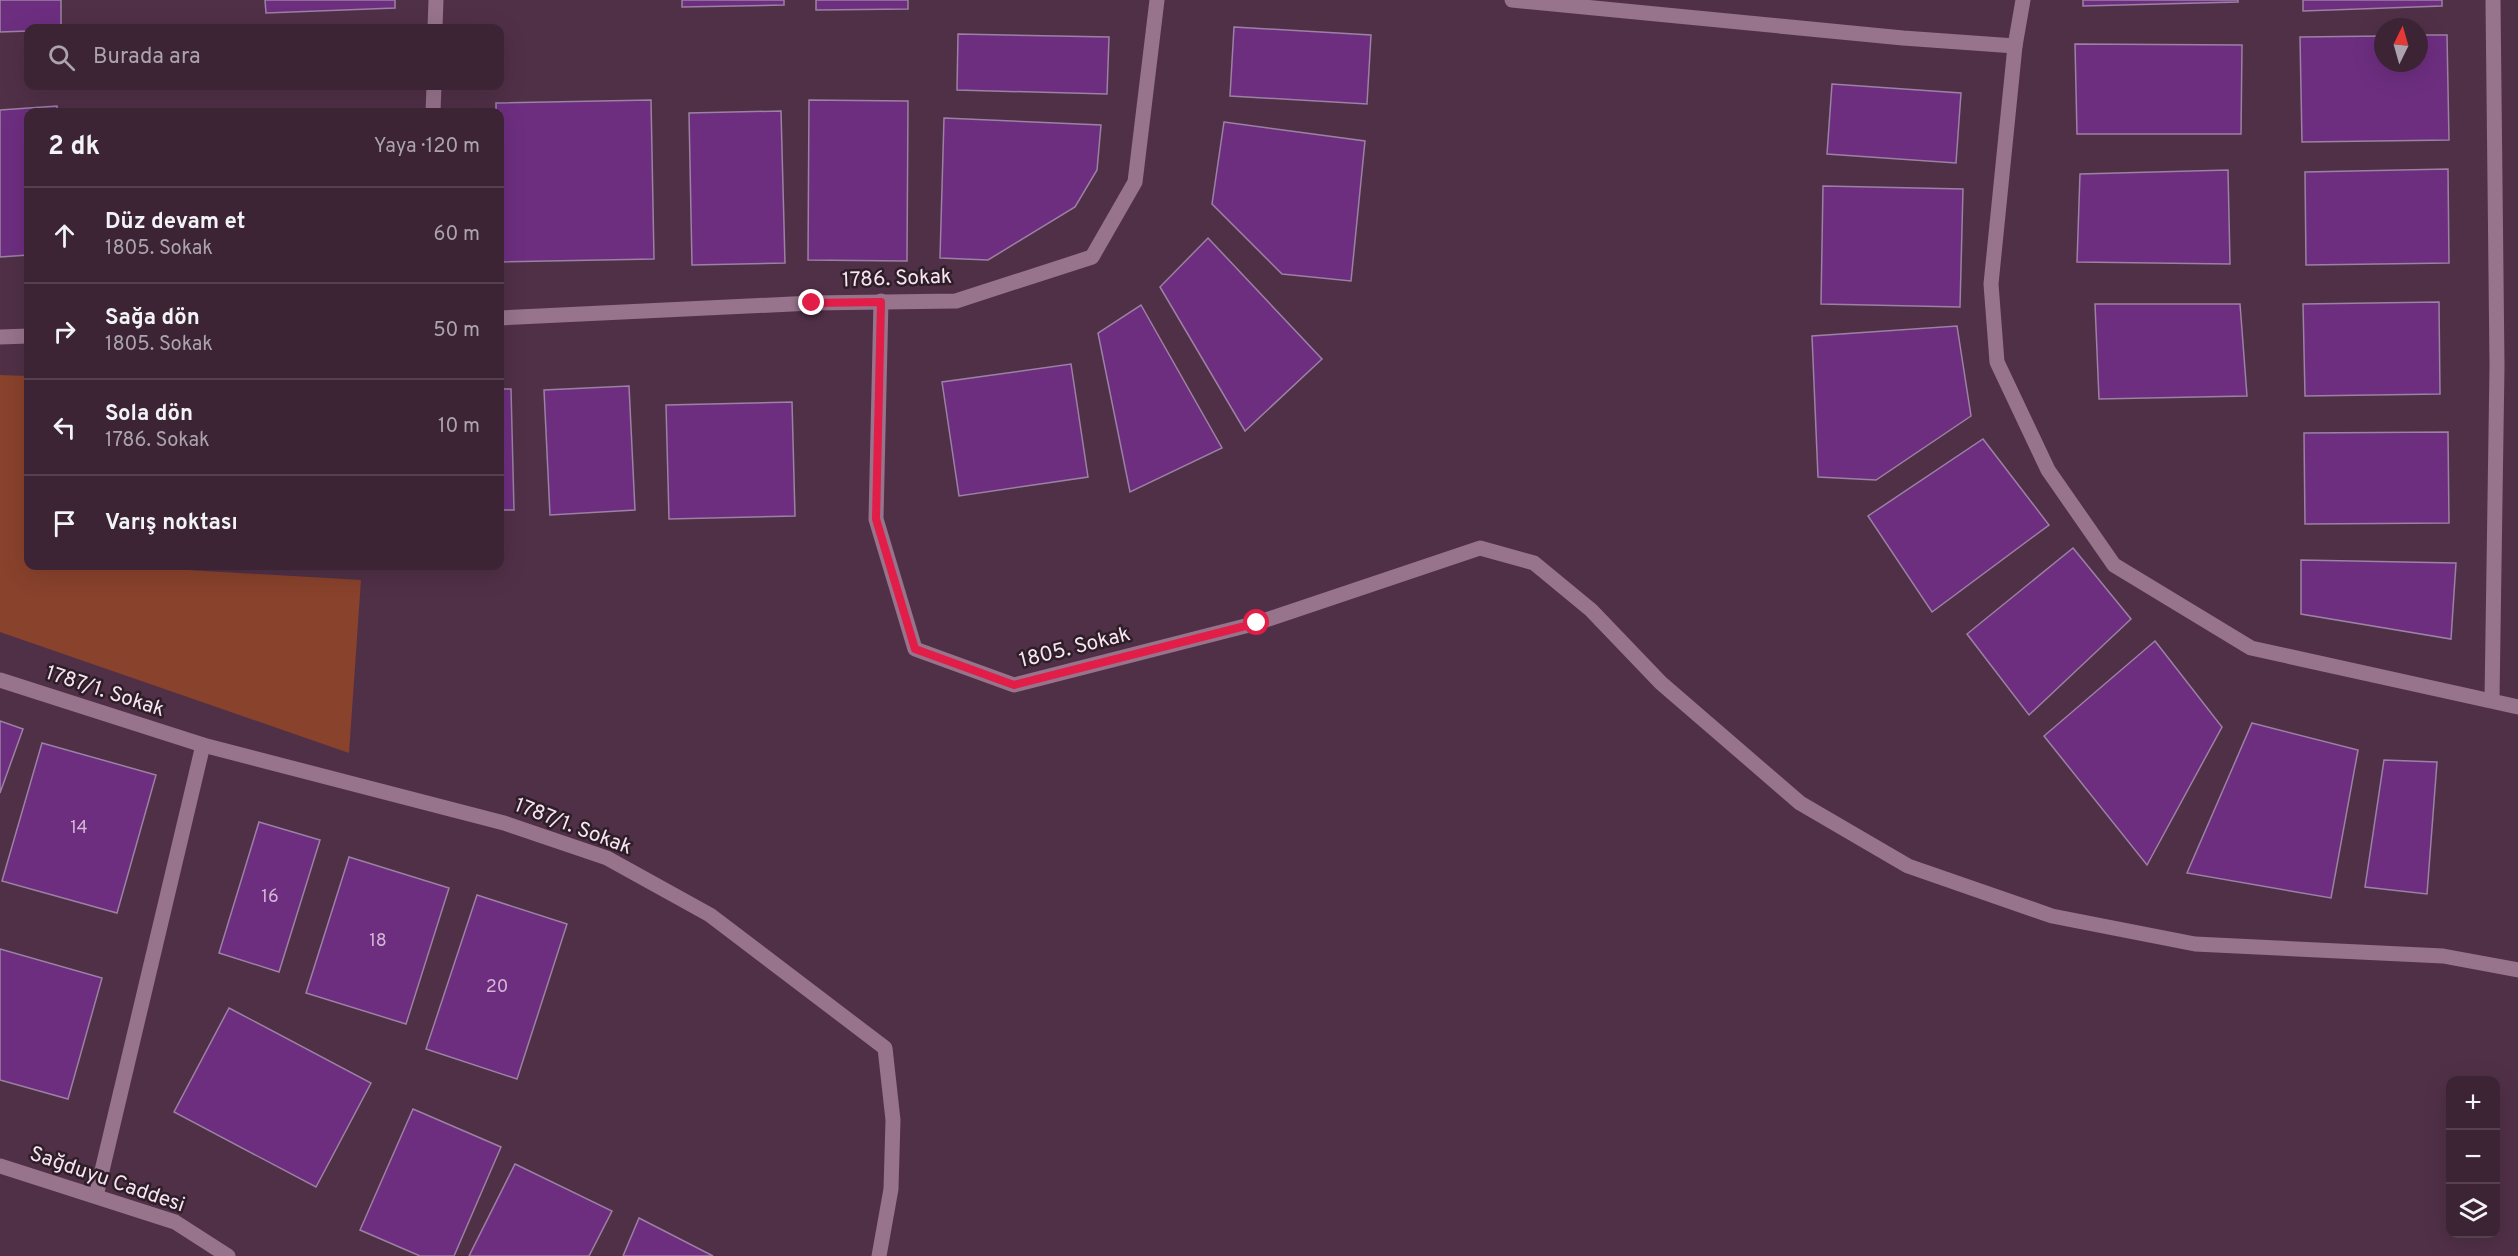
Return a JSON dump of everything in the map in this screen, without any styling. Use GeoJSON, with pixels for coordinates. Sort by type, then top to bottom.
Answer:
{"type":"FeatureCollection","features":[{"type":"Feature","properties":{"kind":"street"},"geometry":{"type":"LineString","coordinates":[[435,24],[436,0]]}},
{"type":"Feature","properties":{"kind":"street","name":"1786. Sokak"},"geometry":{"type":"LineString","coordinates":[[504,318],[801,303],[956,301],[1092,257],[1135,182],[1157,0]]}},
{"type":"Feature","properties":{"kind":"street"},"geometry":{"type":"LineString","coordinates":[[1512,0],[1880,36],[2015,46]]}},
{"type":"Feature","properties":{"kind":"street"},"geometry":{"type":"LineString","coordinates":[[2023,0],[2015,46],[1990,284],[1996,362],[2048,470],[2114,565],[2251,648],[2518,707]]}},
{"type":"Feature","properties":{"kind":"street"},"geometry":{"type":"LineString","coordinates":[[2492,700],[2497,366],[2493,0]]}},
{"type":"Feature","properties":{"kind":"street"},"geometry":{"type":"LineString","coordinates":[[433,108],[434,90]]}},
{"type":"Feature","properties":{"kind":"street","name":"1805. Sokak"},"geometry":{"type":"LineString","coordinates":[[881,302],[876,519],[915,649],[1014,685],[1257,623],[1480,548],[1534,562],[1591,610],[1662,682],[1800,803],[1908,866],[2052,916],[2195,944],[2444,956],[2518,970]]}},
{"type":"Feature","properties":{"kind":"street"},"geometry":{"type":"LineString","coordinates":[[0,338],[24,336]]}},
{"type":"Feature","properties":{"kind":"street","name":"1787/1. Sokak"},"geometry":{"type":"LineString","coordinates":[[0,680],[203,745],[514,826],[607,858],[710,915],[885,1048],[893,1120],[891,1189],[879,1256]]}},
{"type":"Feature","properties":{"kind":"street"},"geometry":{"type":"LineString","coordinates":[[96,1196],[203,745]]}},
{"type":"Feature","properties":{"kind":"street","name":"Sağduyu Caddesi"},"geometry":{"type":"LineString","coordinates":[[0,1166],[175,1222],[228,1256]]}},
{"type":"Feature","properties":{"kind":"shaded area"},"geometry":{"type":"Polygon","coordinates":[[[0,375],[24,376],[24,570],[189,570],[361,580],[349,753],[0,632],[0,375]]]}},
{"type":"Feature","properties":{"kind":"building"},"geometry":{"type":"Polygon","coordinates":[[[0,0],[61,0],[61,24],[24,24],[24,31],[0,32],[0,0]]]}},
{"type":"Feature","properties":{"kind":"building"},"geometry":{"type":"Polygon","coordinates":[[[265,0],[395,0],[395,8],[266,13],[265,0]]]}},
{"type":"Feature","properties":{"kind":"building"},"geometry":{"type":"Polygon","coordinates":[[[682,0],[784,0],[784,5],[682,7],[682,0]]]}},
{"type":"Feature","properties":{"kind":"building"},"geometry":{"type":"Polygon","coordinates":[[[816,0],[908,0],[908,9],[816,10],[816,0]]]}},
{"type":"Feature","properties":{"kind":"building"},"geometry":{"type":"Polygon","coordinates":[[[2083,0],[2238,0],[2238,2],[2083,6],[2083,0]]]}},
{"type":"Feature","properties":{"kind":"building"},"geometry":{"type":"Polygon","coordinates":[[[2303,0],[2442,0],[2442,6],[2303,11],[2303,0]]]}},
{"type":"Feature","properties":{"kind":"building"},"geometry":{"type":"Polygon","coordinates":[[[1234,27],[1371,35],[1367,104],[1230,96],[1234,27]]]}},
{"type":"Feature","properties":{"kind":"building"},"geometry":{"type":"Polygon","coordinates":[[[958,34],[1109,37],[1107,94],[957,90],[958,34]]]}},
{"type":"Feature","properties":{"kind":"building"},"geometry":{"type":"Polygon","coordinates":[[[2428,35],[2447,35],[2449,140],[2302,142],[2300,37],[2374,36],[2374,72],[2428,72],[2428,35]]]}},
{"type":"Feature","properties":{"kind":"building"},"geometry":{"type":"Polygon","coordinates":[[[2075,44],[2242,45],[2241,134],[2077,134],[2075,44]]]}},
{"type":"Feature","properties":{"kind":"building"},"geometry":{"type":"Polygon","coordinates":[[[1832,84],[1961,93],[1956,163],[1827,154],[1832,84]]]}},
{"type":"Feature","properties":{"kind":"building"},"geometry":{"type":"Polygon","coordinates":[[[651,100],[654,259],[504,262],[504,108],[496,108],[496,103],[651,100]]]}},
{"type":"Feature","properties":{"kind":"building"},"geometry":{"type":"Polygon","coordinates":[[[809,100],[908,101],[907,261],[808,260],[809,100]]]}},
{"type":"Feature","properties":{"kind":"building"},"geometry":{"type":"Polygon","coordinates":[[[57,106],[57,108],[28,108],[57,106]]]}},
{"type":"Feature","properties":{"kind":"building"},"geometry":{"type":"Polygon","coordinates":[[[24,108],[24,255],[0,257],[0,110],[24,108]]]}},
{"type":"Feature","properties":{"kind":"building"},"geometry":{"type":"Polygon","coordinates":[[[781,111],[785,263],[692,265],[689,113],[781,111]]]}},
{"type":"Feature","properties":{"kind":"building"},"geometry":{"type":"Polygon","coordinates":[[[944,118],[1101,125],[1097,170],[1075,207],[988,260],[940,258],[944,118]]]}},
{"type":"Feature","properties":{"kind":"building"},"geometry":{"type":"Polygon","coordinates":[[[1224,122],[1365,141],[1351,281],[1282,274],[1212,204],[1224,122]]]}},
{"type":"Feature","properties":{"kind":"building"},"geometry":{"type":"Polygon","coordinates":[[[2448,169],[2449,263],[2306,265],[2305,172],[2448,169]]]}},
{"type":"Feature","properties":{"kind":"building"},"geometry":{"type":"Polygon","coordinates":[[[2228,170],[2230,264],[2077,262],[2080,174],[2228,170]]]}},
{"type":"Feature","properties":{"kind":"building"},"geometry":{"type":"Polygon","coordinates":[[[1823,186],[1963,189],[1960,307],[1821,304],[1823,186]]]}},
{"type":"Feature","properties":{"kind":"building"},"geometry":{"type":"Polygon","coordinates":[[[1208,238],[1322,359],[1245,431],[1160,287],[1208,238]]]}},
{"type":"Feature","properties":{"kind":"building"},"geometry":{"type":"Polygon","coordinates":[[[2439,302],[2440,394],[2305,396],[2303,304],[2439,302]]]}},
{"type":"Feature","properties":{"kind":"building"},"geometry":{"type":"Polygon","coordinates":[[[2095,304],[2240,304],[2247,396],[2099,399],[2095,304]]]}},
{"type":"Feature","properties":{"kind":"building"},"geometry":{"type":"Polygon","coordinates":[[[1141,305],[1222,448],[1130,492],[1098,333],[1141,305]]]}},
{"type":"Feature","properties":{"kind":"building"},"geometry":{"type":"Polygon","coordinates":[[[1957,326],[1971,416],[1876,480],[1818,477],[1812,336],[1957,326]]]}},
{"type":"Feature","properties":{"kind":"building"},"geometry":{"type":"Polygon","coordinates":[[[1071,364],[1088,477],[959,496],[942,382],[1071,364]]]}},
{"type":"Feature","properties":{"kind":"building"},"geometry":{"type":"Polygon","coordinates":[[[629,386],[635,510],[550,515],[544,390],[629,386]]]}},
{"type":"Feature","properties":{"kind":"building"},"geometry":{"type":"Polygon","coordinates":[[[504,389],[511,389],[514,510],[504,510],[504,389]]]}},
{"type":"Feature","properties":{"kind":"building"},"geometry":{"type":"Polygon","coordinates":[[[792,402],[795,516],[669,519],[666,405],[792,402]]]}},
{"type":"Feature","properties":{"kind":"building"},"geometry":{"type":"Polygon","coordinates":[[[2448,432],[2449,523],[2305,524],[2304,433],[2448,432]]]}},
{"type":"Feature","properties":{"kind":"building"},"geometry":{"type":"Polygon","coordinates":[[[1983,439],[2049,525],[1932,612],[1868,516],[1983,439]]]}},
{"type":"Feature","properties":{"kind":"building"},"geometry":{"type":"Polygon","coordinates":[[[2073,548],[2131,619],[2029,715],[1967,634],[2073,548]]]}},
{"type":"Feature","properties":{"kind":"building"},"geometry":{"type":"Polygon","coordinates":[[[2301,560],[2456,563],[2451,639],[2301,614],[2301,560]]]}},
{"type":"Feature","properties":{"kind":"building"},"geometry":{"type":"Polygon","coordinates":[[[2155,641],[2222,727],[2147,865],[2044,736],[2155,641]]]}},
{"type":"Feature","properties":{"kind":"building"},"geometry":{"type":"Polygon","coordinates":[[[0,721],[23,729],[0,793],[0,721]]]}},
{"type":"Feature","properties":{"kind":"building"},"geometry":{"type":"Polygon","coordinates":[[[2252,723],[2358,750],[2331,898],[2187,873],[2252,723]]]}},
{"type":"Feature","properties":{"kind":"building"},"geometry":{"type":"Polygon","coordinates":[[[42,743],[156,775],[117,913],[2,881],[42,743]]]}},
{"type":"Feature","properties":{"kind":"building"},"geometry":{"type":"Polygon","coordinates":[[[2384,760],[2437,762],[2427,894],[2365,887],[2384,760]]]}},
{"type":"Feature","properties":{"kind":"building"},"geometry":{"type":"Polygon","coordinates":[[[259,822],[320,840],[279,972],[219,953],[259,822]]]}},
{"type":"Feature","properties":{"kind":"building"},"geometry":{"type":"Polygon","coordinates":[[[349,857],[449,888],[406,1024],[306,993],[349,857]]]}},
{"type":"Feature","properties":{"kind":"building"},"geometry":{"type":"Polygon","coordinates":[[[477,895],[567,924],[517,1079],[426,1049],[477,895]]]}},
{"type":"Feature","properties":{"kind":"building"},"geometry":{"type":"Polygon","coordinates":[[[0,949],[102,978],[68,1099],[0,1080],[0,949]]]}},
{"type":"Feature","properties":{"kind":"building"},"geometry":{"type":"Polygon","coordinates":[[[229,1008],[371,1083],[316,1187],[174,1112],[229,1008]]]}},
{"type":"Feature","properties":{"kind":"building"},"geometry":{"type":"Polygon","coordinates":[[[413,1109],[501,1147],[454,1256],[420,1256],[360,1230],[413,1109]]]}},
{"type":"Feature","properties":{"kind":"building"},"geometry":{"type":"Polygon","coordinates":[[[515,1164],[612,1211],[589,1256],[469,1256],[515,1164]]]}},
{"type":"Feature","properties":{"kind":"building"},"geometry":{"type":"Polygon","coordinates":[[[639,1218],[713,1256],[623,1256],[639,1218]]]}},
{"type":"Feature","properties":{"kind":"route"},"geometry":{"type":"LineString","coordinates":[[812,303],[881,302],[876,519],[915,649],[1014,685],[1257,623]]}}]}
